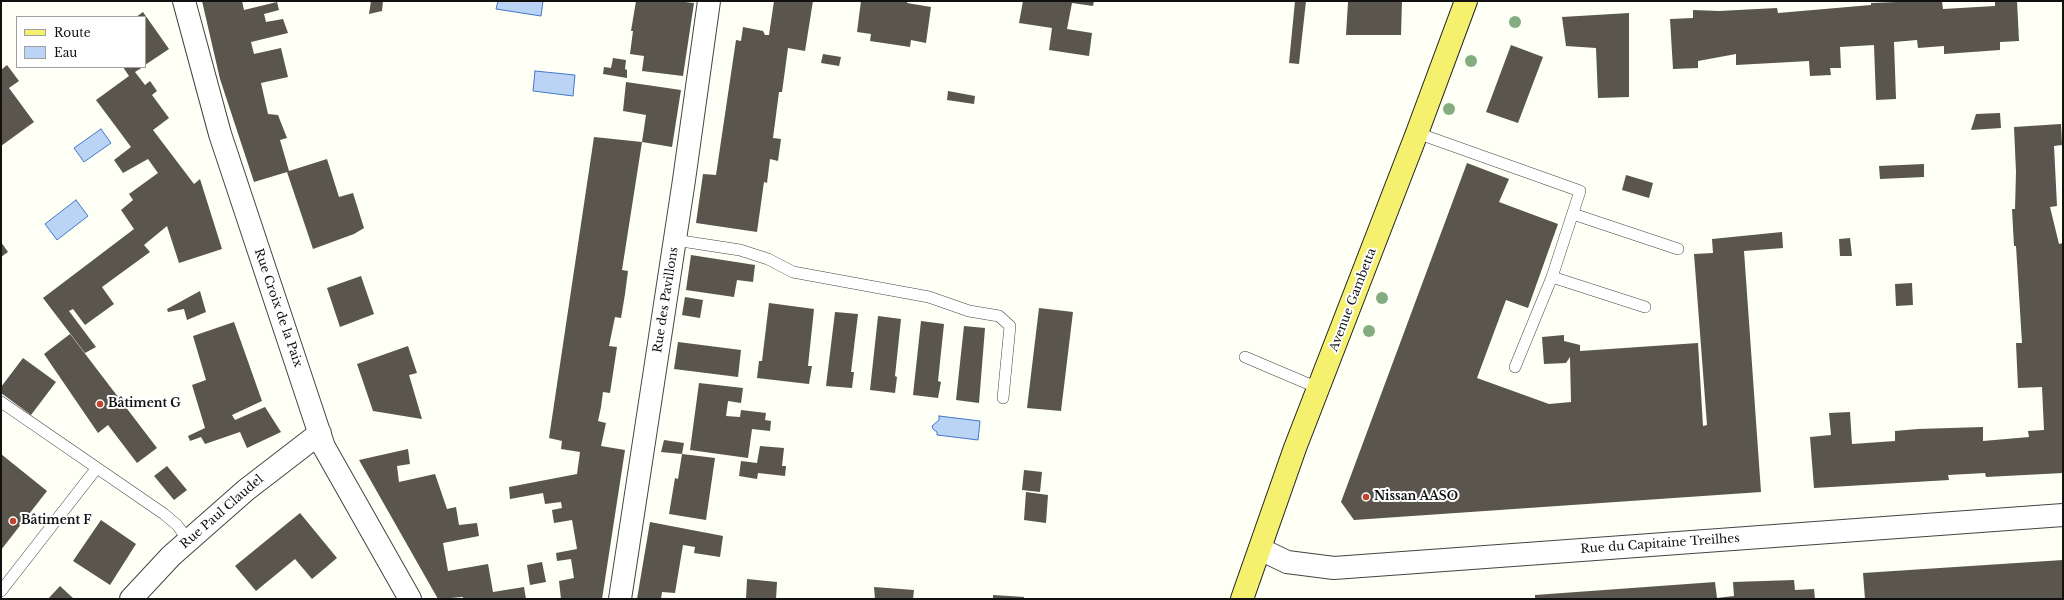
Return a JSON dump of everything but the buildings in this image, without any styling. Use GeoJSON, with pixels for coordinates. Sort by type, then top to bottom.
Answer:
{"type":"FeatureCollection","features":[{"type":"Feature","properties":{"kind":"main road","name":"Avenue Gambetta"},"geometry":{"type":"LineString","coordinates":[[1242,599],[1318,388],[1417,133],[1466,1]]}},
{"type":"Feature","properties":{"kind":"street","name":"Rue Croix de la Paix"},"geometry":{"type":"LineString","coordinates":[[184,1],[220,134],[324,448],[410,599]]}},
{"type":"Feature","properties":{"kind":"street","name":"Rue des Pavillons"},"geometry":{"type":"LineString","coordinates":[[620,599],[710,1]]}},
{"type":"Feature","properties":{"kind":"street","name":"Rue Paul Claudel"},"geometry":{"type":"LineString","coordinates":[[131,599],[171,556],[246,490],[320,433]]}},
{"type":"Feature","properties":{"kind":"street","name":"Rue du Capitaine Treilhes"},"geometry":{"type":"LineString","coordinates":[[1260,549],[1287,562],[1334,568],[2063,515]]}},
{"type":"Feature","properties":{"kind":"lane"},"geometry":{"type":"LineString","coordinates":[[1417,133],[1580,191],[1552,277],[1515,367]]}},
{"type":"Feature","properties":{"kind":"lane"},"geometry":{"type":"LineString","coordinates":[[1573,214],[1678,249]]}},
{"type":"Feature","properties":{"kind":"lane"},"geometry":{"type":"LineString","coordinates":[[675,240],[740,250],[768,259],[793,272],[929,297],[969,312],[999,316],[1010,326],[1003,398]]}},
{"type":"Feature","properties":{"kind":"lane"},"geometry":{"type":"LineString","coordinates":[[1552,277],[1645,307]]}},
{"type":"Feature","properties":{"kind":"lane"},"geometry":{"type":"LineString","coordinates":[[1245,357],[1318,388]]}},
{"type":"Feature","properties":{"kind":"lane"},"geometry":{"type":"LineString","coordinates":[[1,402],[96,469],[164,514],[177,526],[189,541]]}},
{"type":"Feature","properties":{"kind":"lane"},"geometry":{"type":"LineString","coordinates":[[1,591],[96,469]]}},
{"type":"Feature","properties":{"kind":"water"},"geometry":{"type":"Polygon","coordinates":[[[498,1],[543,1],[541,16],[496,9],[498,1]]]}},
{"type":"Feature","properties":{"kind":"water"},"geometry":{"type":"Polygon","coordinates":[[[535,71],[575,75],[573,96],[533,91],[535,71]]]}},
{"type":"Feature","properties":{"kind":"water"},"geometry":{"type":"Polygon","coordinates":[[[101,129],[111,143],[84,162],[74,148],[101,129]]]}},
{"type":"Feature","properties":{"kind":"water"},"geometry":{"type":"Polygon","coordinates":[[[76,200],[88,216],[57,240],[45,224],[76,200]]]}},
{"type":"Feature","properties":{"kind":"water"},"geometry":{"type":"Polygon","coordinates":[[[939,416],[980,421],[978,440],[937,435],[937,432],[932,426],[939,420],[939,416]]]}},
{"type":"Feature","properties":{"kind":"place","name":"Bâtiment G"},"geometry":{"type":"Point","coordinates":[100,404]}},
{"type":"Feature","properties":{"kind":"place","name":"Nissan AASO"},"geometry":{"type":"Point","coordinates":[1366,497]}},
{"type":"Feature","properties":{"kind":"place","name":"Bâtiment F"},"geometry":{"type":"Point","coordinates":[13,521]}}]}
